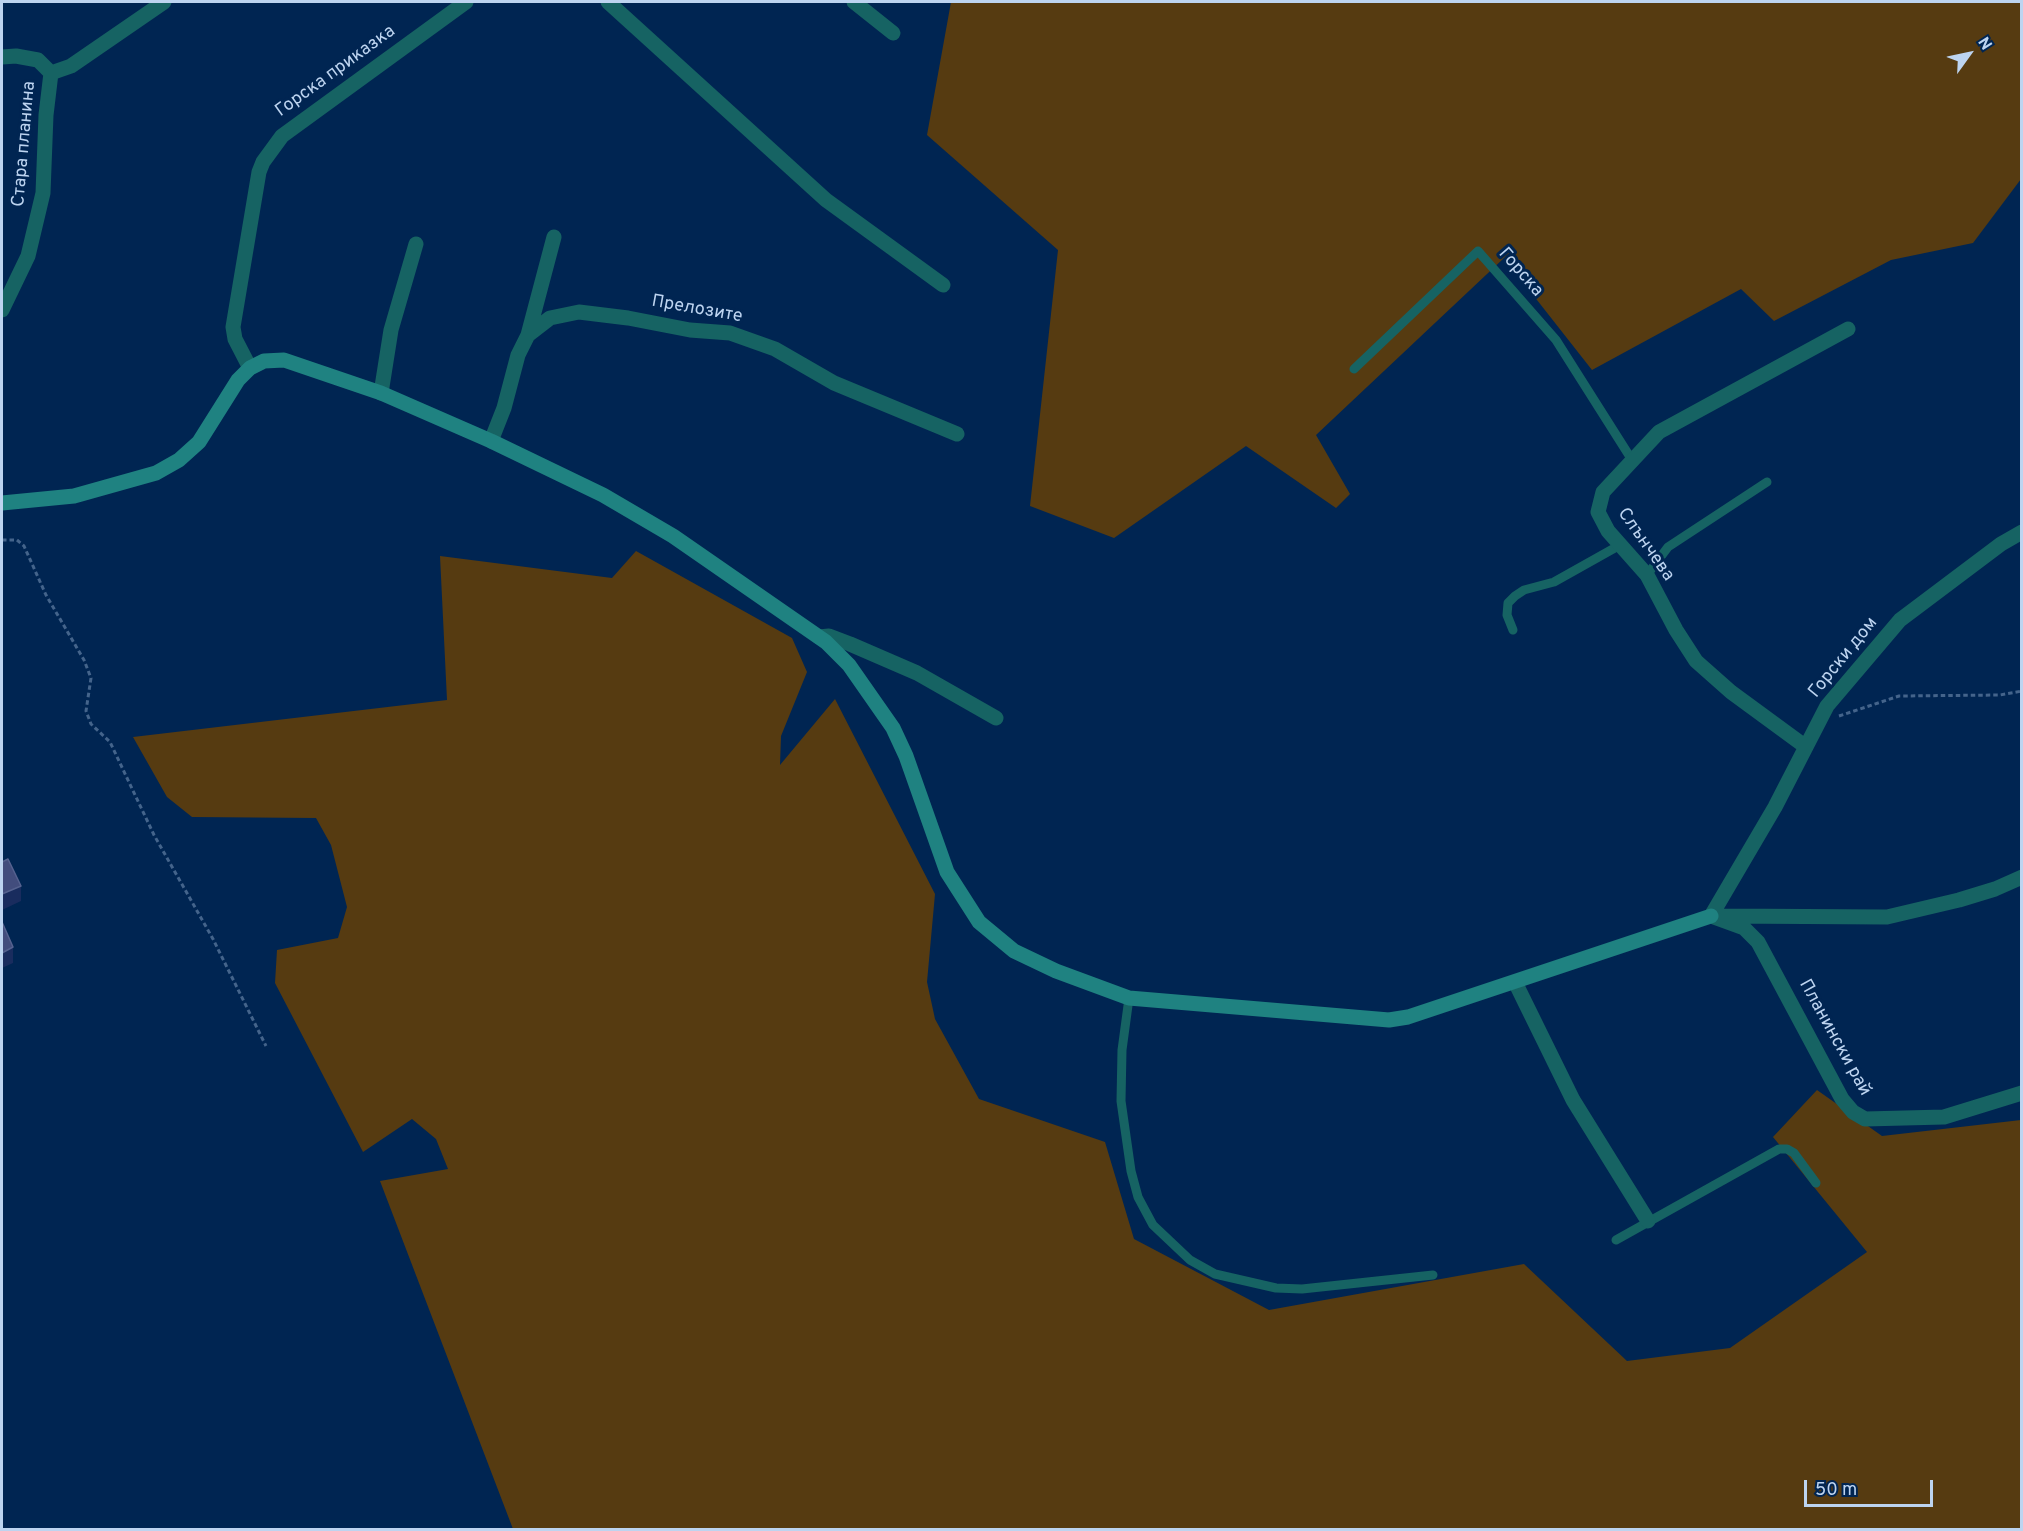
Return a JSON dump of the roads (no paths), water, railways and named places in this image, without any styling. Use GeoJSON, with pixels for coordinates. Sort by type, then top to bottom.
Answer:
{"type":"FeatureCollection","features":[{"type":"Feature","properties":{"kind":"street","name":"Стара планина"},"geometry":{"type":"LineString","coordinates":[[2,310],[28,255],[43,193],[46,116],[51,73],[71,66],[164,2]]}},
{"type":"Feature","properties":{"kind":"street","name":"Горска приказка"},"geometry":{"type":"LineString","coordinates":[[250,368],[235,339],[233,327],[258,172],[263,162],[282,136],[466,2]]}},
{"type":"Feature","properties":{"kind":"street"},"geometry":{"type":"LineString","coordinates":[[608,2],[826,200],[943,285]]}},
{"type":"Feature","properties":{"kind":"street"},"geometry":{"type":"LineString","coordinates":[[854,2],[893,33]]}},
{"type":"Feature","properties":{"kind":"street"},"geometry":{"type":"LineString","coordinates":[[2,57],[16,56],[38,60],[51,73]]}},
{"type":"Feature","properties":{"kind":"street"},"geometry":{"type":"LineString","coordinates":[[491,441],[504,408],[518,355],[528,335],[554,237]]}},
{"type":"Feature","properties":{"kind":"street"},"geometry":{"type":"LineString","coordinates":[[381,393],[391,330],[416,244]]}},
{"type":"Feature","properties":{"kind":"street","name":"Прелозите"},"geometry":{"type":"LineString","coordinates":[[528,335],[550,318],[579,312],[628,318],[690,330],[730,333],[775,349],[834,383],[957,434]]}},
{"type":"Feature","properties":{"kind":"street","name":"Слънчева"},"geometry":{"type":"LineString","coordinates":[[1806,747],[1731,692],[1696,661],[1676,630],[1647,575],[1608,531],[1598,512],[1603,492],[1659,432],[1848,329]]}},
{"type":"Feature","properties":{"kind":"street"},"geometry":{"type":"LineString","coordinates":[[2,503],[74,496],[164,469],[179,460],[199,442],[238,380],[250,368],[264,361],[284,360],[381,393],[491,441],[603,495],[673,536],[819,637],[849,665],[893,728],[906,756],[948,872],[979,922],[1014,951],[1129,998],[1389,1020],[1408,1017],[1711,916],[1887,917],[1977,895],[2022,877]]}},
{"type":"Feature","properties":{"kind":"street","name":"Горски дом"},"geometry":{"type":"LineString","coordinates":[[1711,916],[1775,807],[1827,706],[1900,620],[2001,544],[2022,532]]}},
{"type":"Feature","properties":{"kind":"street"},"geometry":{"type":"LineString","coordinates":[[819,637],[829,636],[917,673],[996,718]]}},
{"type":"Feature","properties":{"kind":"street","name":"Планински рай"},"geometry":{"type":"LineString","coordinates":[[1711,916],[1744,928],[1758,942],[1842,1099],[1852,1112],[1865,1119],[1944,1117],[2022,1093]]}},
{"type":"Feature","properties":{"kind":"street"},"geometry":{"type":"LineString","coordinates":[[1515,982],[1573,1100],[1648,1221]]}},
{"type":"Feature","properties":{"kind":"lane","name":"Горска"},"geometry":{"type":"LineString","coordinates":[[1354,369],[1478,250],[1556,340],[1632,460]]}},
{"type":"Feature","properties":{"kind":"lane"},"geometry":{"type":"LineString","coordinates":[[1647,575],[1668,547],[1767,482]]}},
{"type":"Feature","properties":{"kind":"lane"},"geometry":{"type":"LineString","coordinates":[[1513,630],[1507,615],[1508,603],[1515,596],[1524,590],[1554,582],[1620,546]]}},
{"type":"Feature","properties":{"kind":"lane"},"geometry":{"type":"LineString","coordinates":[[1129,998],[1122,1050],[1122,1101],[1131,1171],[1138,1197],[1153,1225],[1190,1260],[1215,1274],[1276,1288],[1302,1290],[1433,1275]]}},
{"type":"Feature","properties":{"kind":"lane"},"geometry":{"type":"LineString","coordinates":[[1616,1240],[1779,1149],[1787,1149],[1794,1153],[1816,1183]]}}]}
